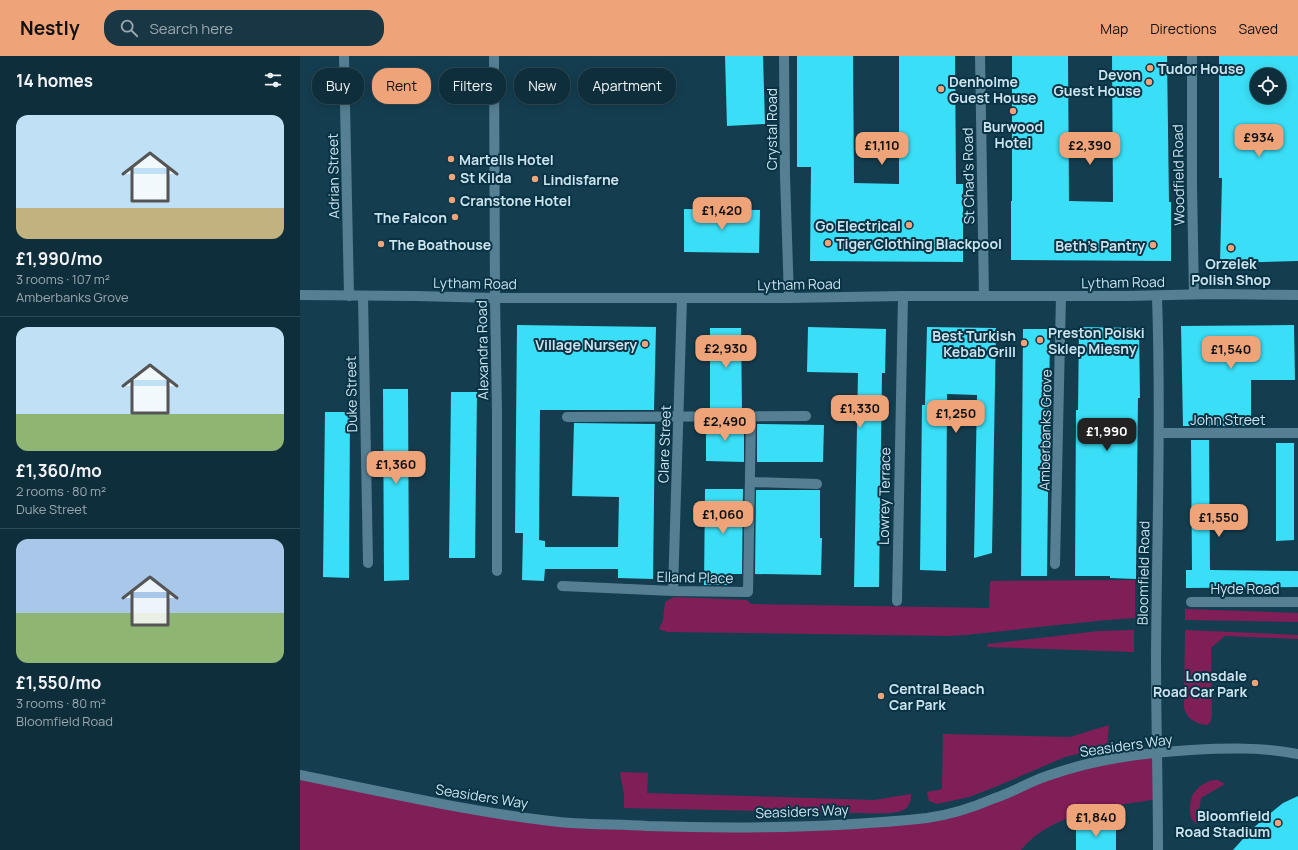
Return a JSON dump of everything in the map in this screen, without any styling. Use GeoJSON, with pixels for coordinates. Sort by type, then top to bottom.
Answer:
{"type":"FeatureCollection","features":[{"type":"Feature","properties":{"kind":"street","name":"Adrian Street"},"geometry":{"type":"LineString","coordinates":[[344,56],[349,296]]}},
{"type":"Feature","properties":{"kind":"street","name":"Alexandra Road"},"geometry":{"type":"LineString","coordinates":[[494,56],[494,298],[497,412],[497,570]]}},
{"type":"Feature","properties":{"kind":"street","name":"Crystal Road"},"geometry":{"type":"LineString","coordinates":[[784,56],[785,176],[789,298]]}},
{"type":"Feature","properties":{"kind":"street","name":"St Chad's Road"},"geometry":{"type":"LineString","coordinates":[[980,56],[984,296]]}},
{"type":"Feature","properties":{"kind":"street","name":"Woodfield Road"},"geometry":{"type":"LineString","coordinates":[[1192,56],[1194,294]]}},
{"type":"Feature","properties":{"kind":"street","name":"Lytham Road"},"geometry":{"type":"LineString","coordinates":[[300,295],[494,298],[1157,296],[1194,294],[1298,295]]}},
{"type":"Feature","properties":{"kind":"street","name":"Duke Street"},"geometry":{"type":"LineString","coordinates":[[363,296],[368,563]]}},
{"type":"Feature","properties":{"kind":"street","name":"Lowrey Terrace"},"geometry":{"type":"LineString","coordinates":[[896,601],[903,296]]}},
{"type":"Feature","properties":{"kind":"street","name":"Amberbanks Grove"},"geometry":{"type":"LineString","coordinates":[[1055,564],[1062,296]]}},
{"type":"Feature","properties":{"kind":"street","name":"Bloomfield Road"},"geometry":{"type":"LineString","coordinates":[[1157,296],[1159,434],[1156,658],[1158,850]]}},
{"type":"Feature","properties":{"kind":"street","name":"Clare Street"},"geometry":{"type":"LineString","coordinates":[[673,591],[682,298]]}},
{"type":"Feature","properties":{"kind":"street","name":"Elland Place"},"geometry":{"type":"LineString","coordinates":[[562,586],[673,591],[748,592],[751,416]]}},
{"type":"Feature","properties":{"kind":"street"},"geometry":{"type":"LineString","coordinates":[[567,417],[806,416]]}},
{"type":"Feature","properties":{"kind":"street","name":"John Street"},"geometry":{"type":"LineString","coordinates":[[1159,434],[1298,433]]}},
{"type":"Feature","properties":{"kind":"street"},"geometry":{"type":"LineString","coordinates":[[751,482],[817,484]]}},
{"type":"Feature","properties":{"kind":"street","name":"Hyde Road"},"geometry":{"type":"LineString","coordinates":[[1192,602],[1298,602]]}},
{"type":"Feature","properties":{"kind":"street","name":"Seasiders Way"},"geometry":{"type":"LineString","coordinates":[[300,775],[453,806],[552,821],[704,828],[783,827],[930,817],[964,809],[996,798],[1043,777],[1075,766],[1157,752],[1250,749],[1298,754]]}},
{"type":"Feature","properties":{"kind":"shaded area"},"geometry":{"type":"Polygon","coordinates":[[[1135,580],[1135,618],[951,636],[667,632],[659,629],[663,620],[665,602],[674,597],[747,600],[751,604],[989,608],[990,581],[1135,580]]]}},
{"type":"Feature","properties":{"kind":"shaded area"},"geometry":{"type":"Polygon","coordinates":[[[1185,609],[1298,613],[1298,622],[1185,620],[1185,609]]]}},
{"type":"Feature","properties":{"kind":"shaded area"},"geometry":{"type":"Polygon","coordinates":[[[1134,630],[1134,652],[987,647],[988,644],[1099,631],[1134,630]]]}},
{"type":"Feature","properties":{"kind":"shaded area"},"geometry":{"type":"Polygon","coordinates":[[[1185,630],[1298,635],[1298,639],[1225,636],[1211,648],[1212,717],[1210,723],[1207,725],[1192,720],[1185,712],[1184,708],[1185,630]]]}},
{"type":"Feature","properties":{"kind":"shaded area"},"geometry":{"type":"Polygon","coordinates":[[[1109,725],[1107,747],[1065,757],[969,797],[937,804],[929,801],[927,792],[942,789],[943,734],[1070,737],[1109,725]]]}},
{"type":"Feature","properties":{"kind":"shaded area"},"geometry":{"type":"Polygon","coordinates":[[[1157,752],[1158,799],[1103,808],[1066,819],[1049,827],[1034,837],[1021,850],[300,850],[300,775],[552,821],[705,828],[930,817],[1043,777],[1157,752]]]}},
{"type":"Feature","properties":{"kind":"shaded area"},"geometry":{"type":"Polygon","coordinates":[[[620,772],[648,773],[647,793],[874,800],[911,794],[911,798],[905,809],[896,812],[884,813],[624,808],[624,795],[620,772]]]}},
{"type":"Feature","properties":{"kind":"shaded area"},"geometry":{"type":"Polygon","coordinates":[[[1213,780],[1218,780],[1225,784],[1201,798],[1197,824],[1193,821],[1191,816],[1190,803],[1196,790],[1213,780]]]}},
{"type":"Feature","properties":{"kind":"building"},"geometry":{"type":"Polygon","coordinates":[[[725,56],[763,56],[765,124],[727,126],[725,56]]]}},
{"type":"Feature","properties":{"kind":"building"},"geometry":{"type":"Polygon","coordinates":[[[797,56],[853,56],[854,183],[899,184],[899,56],[955,56],[956,184],[963,184],[963,262],[810,261],[811,167],[797,167],[797,56]]]}},
{"type":"Feature","properties":{"kind":"building"},"geometry":{"type":"Polygon","coordinates":[[[1012,56],[1068,56],[1069,201],[1113,202],[1112,56],[1167,56],[1171,261],[1011,260],[1012,56]]]}},
{"type":"Feature","properties":{"kind":"building"},"geometry":{"type":"Polygon","coordinates":[[[1219,56],[1298,56],[1298,261],[1220,263],[1222,178],[1219,178],[1219,56]]]}},
{"type":"Feature","properties":{"kind":"building"},"geometry":{"type":"Polygon","coordinates":[[[684,209],[760,210],[759,253],[684,252],[684,209]]]}},
{"type":"Feature","properties":{"kind":"building"},"geometry":{"type":"Polygon","coordinates":[[[517,325],[656,327],[654,410],[540,410],[539,540],[545,541],[545,547],[618,547],[619,497],[572,496],[574,423],[655,424],[653,579],[618,578],[618,569],[545,569],[544,581],[522,580],[523,533],[515,533],[517,325]]]}},
{"type":"Feature","properties":{"kind":"building"},"geometry":{"type":"Polygon","coordinates":[[[1294,325],[1295,380],[1251,380],[1251,426],[1183,426],[1181,326],[1294,325]]]}},
{"type":"Feature","properties":{"kind":"building"},"geometry":{"type":"Polygon","coordinates":[[[808,327],[886,329],[885,373],[882,373],[879,587],[854,587],[858,373],[807,372],[808,327]]]}},
{"type":"Feature","properties":{"kind":"building"},"geometry":{"type":"Polygon","coordinates":[[[927,327],[996,328],[992,553],[974,558],[977,395],[947,394],[946,571],[920,570],[922,405],[925,405],[927,327]]]}},
{"type":"Feature","properties":{"kind":"building"},"geometry":{"type":"Polygon","coordinates":[[[1079,327],[1139,328],[1140,398],[1138,398],[1136,579],[1110,578],[1110,576],[1075,576],[1076,410],[1078,410],[1079,327]]]}},
{"type":"Feature","properties":{"kind":"building"},"geometry":{"type":"Polygon","coordinates":[[[710,328],[741,328],[742,410],[710,410],[710,328]]]}},
{"type":"Feature","properties":{"kind":"building"},"geometry":{"type":"Polygon","coordinates":[[[1023,329],[1050,329],[1047,576],[1021,576],[1023,329]]]}},
{"type":"Feature","properties":{"kind":"building"},"geometry":{"type":"Polygon","coordinates":[[[383,389],[408,389],[409,580],[384,581],[383,389]]]}},
{"type":"Feature","properties":{"kind":"building"},"geometry":{"type":"Polygon","coordinates":[[[451,392],[477,392],[475,558],[449,558],[451,392]]]}},
{"type":"Feature","properties":{"kind":"building"},"geometry":{"type":"Polygon","coordinates":[[[325,412],[350,412],[349,578],[323,577],[325,412]]]}},
{"type":"Feature","properties":{"kind":"building"},"geometry":{"type":"Polygon","coordinates":[[[706,423],[744,424],[744,462],[706,461],[706,423]]]}},
{"type":"Feature","properties":{"kind":"building"},"geometry":{"type":"Polygon","coordinates":[[[757,424],[824,425],[823,462],[757,462],[757,424]]]}},
{"type":"Feature","properties":{"kind":"building"},"geometry":{"type":"Polygon","coordinates":[[[1191,440],[1209,440],[1210,570],[1298,571],[1298,587],[1186,588],[1186,570],[1192,570],[1191,440]]]}},
{"type":"Feature","properties":{"kind":"building"},"geometry":{"type":"Polygon","coordinates":[[[1276,443],[1294,443],[1294,540],[1276,541],[1276,443]]]}},
{"type":"Feature","properties":{"kind":"building"},"geometry":{"type":"Polygon","coordinates":[[[705,489],[743,489],[742,574],[730,574],[730,585],[704,585],[705,489]]]}},
{"type":"Feature","properties":{"kind":"building"},"geometry":{"type":"Polygon","coordinates":[[[756,490],[820,490],[820,538],[822,538],[821,575],[755,574],[756,490]]]}},
{"type":"Feature","properties":{"kind":"building","name":"Bloomfield Road Stadium"},"geometry":{"type":"Polygon","coordinates":[[[1298,796],[1298,850],[1233,850],[1251,830],[1267,816],[1283,803],[1298,796]]]}},
{"type":"Feature","properties":{"kind":"building"},"geometry":{"type":"Polygon","coordinates":[[[1116,825],[1116,850],[1076,850],[1076,828],[1116,825]]]}},
{"type":"Feature","properties":{"kind":"place","name":"Tudor House"},"geometry":{"type":"Point","coordinates":[1150,68]}},
{"type":"Feature","properties":{"kind":"place","name":"Devon Guest House"},"geometry":{"type":"Point","coordinates":[1149,82]}},
{"type":"Feature","properties":{"kind":"place","name":"Denholme Guest House"},"geometry":{"type":"Point","coordinates":[941,89]}},
{"type":"Feature","properties":{"kind":"place","name":"Burwood Hotel"},"geometry":{"type":"Point","coordinates":[1013,111]}},
{"type":"Feature","properties":{"kind":"place","name":"Martells Hotel"},"geometry":{"type":"Point","coordinates":[451,159]}},
{"type":"Feature","properties":{"kind":"place","name":"St Kilda"},"geometry":{"type":"Point","coordinates":[452,177]}},
{"type":"Feature","properties":{"kind":"place","name":"Lindisfarne"},"geometry":{"type":"Point","coordinates":[535,179]}},
{"type":"Feature","properties":{"kind":"place","name":"Cranstone Hotel"},"geometry":{"type":"Point","coordinates":[452,200]}},
{"type":"Feature","properties":{"kind":"place","name":"The Falcon"},"geometry":{"type":"Point","coordinates":[455,217]}},
{"type":"Feature","properties":{"kind":"place","name":"Go Electrical"},"geometry":{"type":"Point","coordinates":[909,225]}},
{"type":"Feature","properties":{"kind":"place","name":"Tiger Clothing Blackpool"},"geometry":{"type":"Point","coordinates":[828,243]}},
{"type":"Feature","properties":{"kind":"place","name":"The Boathouse"},"geometry":{"type":"Point","coordinates":[381,244]}},
{"type":"Feature","properties":{"kind":"place","name":"Beth's Pantry"},"geometry":{"type":"Point","coordinates":[1153,245]}},
{"type":"Feature","properties":{"kind":"place","name":"Orzelek Polish Shop"},"geometry":{"type":"Point","coordinates":[1231,248]}},
{"type":"Feature","properties":{"kind":"place","name":"Preston Polski Sklep Miesny"},"geometry":{"type":"Point","coordinates":[1040,340]}},
{"type":"Feature","properties":{"kind":"place","name":"Best Turkish Kebab Grill"},"geometry":{"type":"Point","coordinates":[1024,343]}},
{"type":"Feature","properties":{"kind":"place","name":"Village Nursery"},"geometry":{"type":"Point","coordinates":[645,344]}},
{"type":"Feature","properties":{"kind":"place","name":"Lonsdale Road Car Park"},"geometry":{"type":"Point","coordinates":[1255,683]}},
{"type":"Feature","properties":{"kind":"place","name":"Central Beach Car Park"},"geometry":{"type":"Point","coordinates":[881,696]}},
{"type":"Feature","properties":{"kind":"place","name":"Bloomfield Road Stadium"},"geometry":{"type":"Point","coordinates":[1278,823]}}]}
